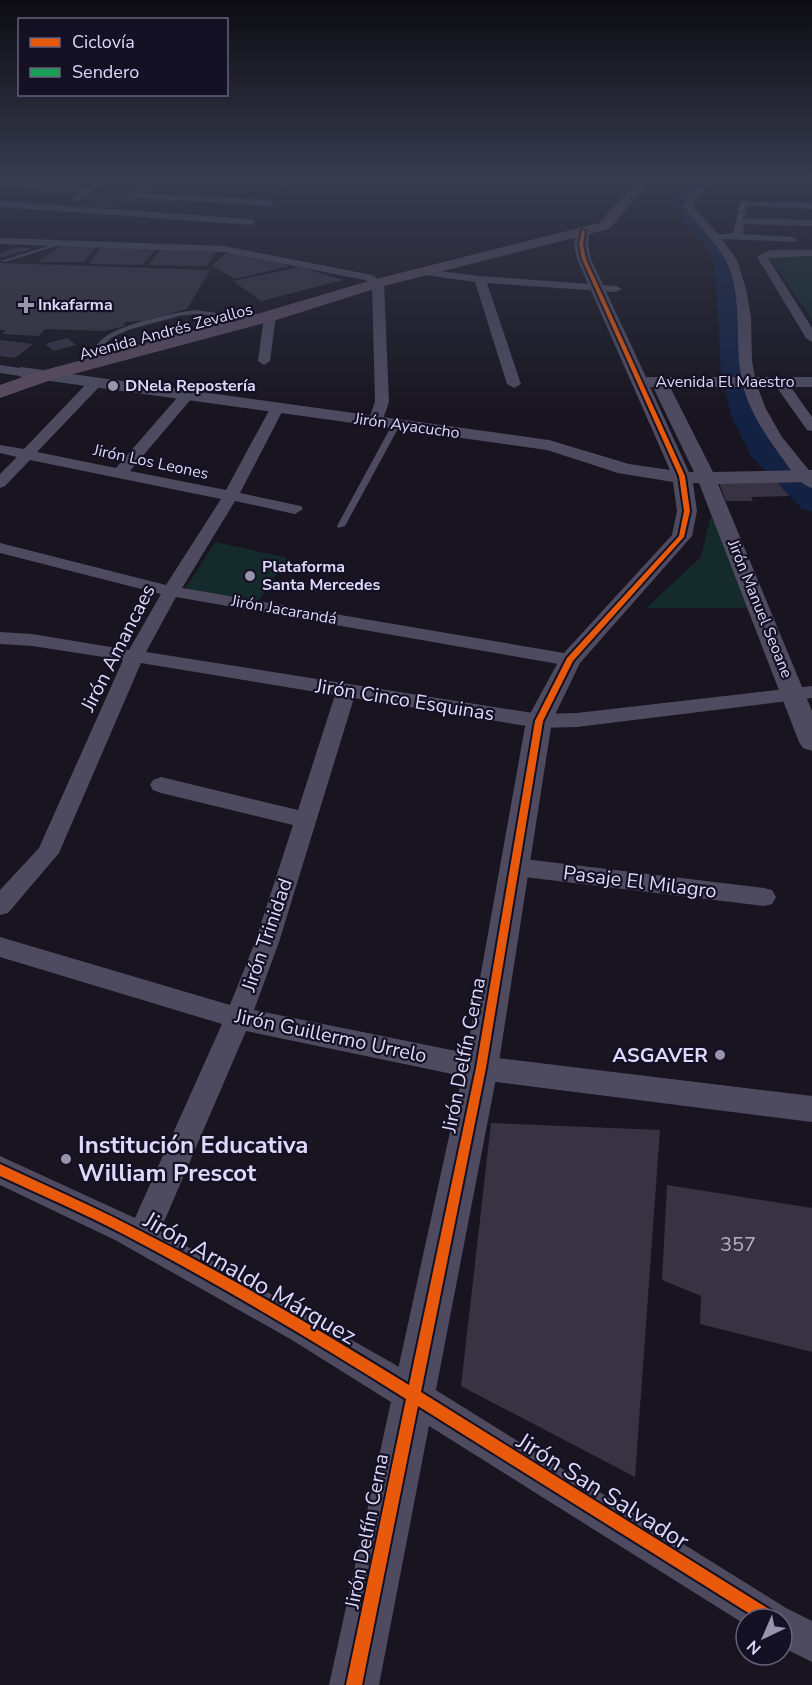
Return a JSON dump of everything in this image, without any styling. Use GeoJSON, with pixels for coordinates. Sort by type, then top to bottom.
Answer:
{"type":"FeatureCollection","features":[{"type":"Feature","properties":{"kind":"highway","name":"Avenida Andrés Zevallos"},"geometry":{"type":"LineString","coordinates":[[0,381],[21,372],[228,315],[470,256]]}},
{"type":"Feature","properties":{"kind":"highway","name":"Avenida Andrés Zevallos"},"geometry":{"type":"LineString","coordinates":[[0,392],[44,376],[270,316],[373,280],[422,272],[481,256]]}},
{"type":"Feature","properties":{"kind":"street"},"geometry":{"type":"LineString","coordinates":[[279,256],[373,280],[382,402],[375,422]]}},
{"type":"Feature","properties":{"kind":"street"},"geometry":{"type":"LineString","coordinates":[[583,256],[639,382],[694,476]]}},
{"type":"Feature","properties":{"kind":"street"},"geometry":{"type":"LineString","coordinates":[[728,256],[735,268],[745,320],[744,382],[800,478]]}},
{"type":"Feature","properties":{"kind":"street"},"geometry":{"type":"LineString","coordinates":[[763,256],[762,257],[812,338]]}},
{"type":"Feature","properties":{"kind":"street"},"geometry":{"type":"LineString","coordinates":[[607,269],[619,295]]}},
{"type":"Feature","properties":{"kind":"street"},"geometry":{"type":"LineString","coordinates":[[422,272],[597,289],[619,295]]}},
{"type":"Feature","properties":{"kind":"street"},"geometry":{"type":"LineString","coordinates":[[480,279],[514,384]]}},
{"type":"Feature","properties":{"kind":"street"},"geometry":{"type":"LineString","coordinates":[[264,361],[270,316]]}},
{"type":"Feature","properties":{"kind":"street"},"geometry":{"type":"LineString","coordinates":[[650,361],[694,476]]}},
{"type":"Feature","properties":{"kind":"street","name":"Jirón Ayacucho"},"geometry":{"type":"LineString","coordinates":[[0,369],[549,445],[626,469],[694,476],[800,478]]}},
{"type":"Feature","properties":{"kind":"street","name":"Avenida El Maestro"},"geometry":{"type":"LineString","coordinates":[[639,382],[812,382]]}},
{"type":"Feature","properties":{"kind":"street"},"geometry":{"type":"LineString","coordinates":[[780,382],[812,425]]}},
{"type":"Feature","properties":{"kind":"street"},"geometry":{"type":"LineString","coordinates":[[0,483],[95,383]]}},
{"type":"Feature","properties":{"kind":"street"},"geometry":{"type":"LineString","coordinates":[[119,474],[187,395]]}},
{"type":"Feature","properties":{"kind":"street","name":"Jirón Amancaes"},"geometry":{"type":"LineString","coordinates":[[0,906],[48,853],[134,657],[171,591],[230,497],[277,408]]}},
{"type":"Feature","properties":{"kind":"street","name":"Jirón Los Leones"},"geometry":{"type":"LineString","coordinates":[[0,449],[295,509]]}},
{"type":"Feature","properties":{"kind":"street","name":"Jirón Delfín Cerna"},"geometry":{"type":"LineString","coordinates":[[354,1685],[481,1068],[539,721],[570,660],[682,537],[694,476]]}},
{"type":"Feature","properties":{"kind":"street","name":"Jirón Manuel Seoane"},"geometry":{"type":"LineString","coordinates":[[694,476],[803,693],[812,742]]}},
{"type":"Feature","properties":{"kind":"street","name":"Jirón Jacarandá"},"geometry":{"type":"LineString","coordinates":[[0,548],[171,591],[570,660]]}},
{"type":"Feature","properties":{"kind":"street","name":"Jirón Cinco Esquinas"},"geometry":{"type":"LineString","coordinates":[[0,638],[32,640],[539,721],[577,720],[803,693]]}},
{"type":"Feature","properties":{"kind":"street","name":"Jirón Trinidad"},"geometry":{"type":"LineString","coordinates":[[142,1238],[238,1018],[267,942],[346,691]]}},
{"type":"Feature","properties":{"kind":"street"},"geometry":{"type":"LineString","coordinates":[[161,785],[306,820]]}},
{"type":"Feature","properties":{"kind":"street","name":"Pasaje El Milagro"},"geometry":{"type":"LineString","coordinates":[[516,867],[764,897]]}},
{"type":"Feature","properties":{"kind":"street","name":"Jirón Guillermo Urrelo"},"geometry":{"type":"LineString","coordinates":[[0,947],[238,1018],[481,1068],[812,1108]]}},
{"type":"Feature","properties":{"kind":"street","name":"Jirón Arnaldo Márquez"},"geometry":{"type":"LineString","coordinates":[[0,1170],[142,1238],[413,1394]]}},
{"type":"Feature","properties":{"kind":"street","name":"Jirón San Salvador"},"geometry":{"type":"LineString","coordinates":[[413,1394],[752,1607]]}},
{"type":"Feature","properties":{"kind":"street"},"geometry":{"type":"LineString","coordinates":[[794,1632],[812,1643]]}},
{"type":"Feature","properties":{"kind":"lane"},"geometry":{"type":"LineString","coordinates":[[3,261],[20,256]]}},
{"type":"Feature","properties":{"kind":"lane"},"geometry":{"type":"LineString","coordinates":[[139,330],[202,313]]}},
{"type":"Feature","properties":{"kind":"lane"},"geometry":{"type":"LineString","coordinates":[[94,352],[109,337],[126,328],[179,314],[228,315]]}},
{"type":"Feature","properties":{"kind":"lane"},"geometry":{"type":"LineString","coordinates":[[341,526],[396,425]]}},
{"type":"Feature","properties":{"kind":"green space"},"geometry":{"type":"Polygon","coordinates":[[[769,257],[812,257],[812,319],[808,313],[769,257]]]}},
{"type":"Feature","properties":{"kind":"green space"},"geometry":{"type":"Polygon","coordinates":[[[711,515],[749,608],[646,608],[701,557],[711,515]]]}},
{"type":"Feature","properties":{"kind":"green space"},"geometry":{"type":"Polygon","coordinates":[[[215,542],[287,558],[257,603],[185,589],[215,542]]]}},
{"type":"Feature","properties":{"kind":"building"},"geometry":{"type":"Polygon","coordinates":[[[46,256],[89,256],[84,262],[37,262],[46,256]]]}},
{"type":"Feature","properties":{"kind":"building"},"geometry":{"type":"Polygon","coordinates":[[[95,256],[150,256],[142,265],[89,264],[95,256]]]}},
{"type":"Feature","properties":{"kind":"building"},"geometry":{"type":"Polygon","coordinates":[[[156,256],[214,256],[206,266],[148,265],[156,256]]]}},
{"type":"Feature","properties":{"kind":"building"},"geometry":{"type":"Polygon","coordinates":[[[223,256],[246,256],[289,266],[235,279],[212,266],[223,256]]]}},
{"type":"Feature","properties":{"kind":"building"},"geometry":{"type":"Polygon","coordinates":[[[0,263],[210,270],[187,309],[142,321],[125,322],[124,326],[105,331],[45,329],[39,336],[2,334],[6,330],[0,330],[0,263]]]}},
{"type":"Feature","properties":{"kind":"building"},"geometry":{"type":"Polygon","coordinates":[[[300,267],[343,280],[261,301],[233,281],[300,267]]]}},
{"type":"Feature","properties":{"kind":"building"},"geometry":{"type":"Polygon","coordinates":[[[67,338],[76,345],[54,351],[45,344],[67,338]]]}},
{"type":"Feature","properties":{"kind":"building"},"geometry":{"type":"Polygon","coordinates":[[[0,340],[33,344],[15,358],[0,356],[0,340]]]}},
{"type":"Feature","properties":{"kind":"building"},"geometry":{"type":"Polygon","coordinates":[[[777,482],[789,496],[751,497],[753,501],[726,501],[719,483],[777,482]]]}},
{"type":"Feature","properties":{"kind":"building"},"geometry":{"type":"Polygon","coordinates":[[[491,1123],[660,1130],[635,1477],[461,1386],[491,1123]]]}},
{"type":"Feature","properties":{"kind":"building"},"geometry":{"type":"Polygon","coordinates":[[[667,1185],[812,1208],[812,1352],[700,1324],[701,1296],[662,1280],[667,1185]]]}},
{"type":"Feature","properties":{"kind":"waterway"},"geometry":{"type":"LineString","coordinates":[[720,256],[725,264],[733,374],[745,418],[761,450],[812,503]]}},
{"type":"Feature","properties":{"kind":"cycle path"},"geometry":{"type":"LineString","coordinates":[[354,1685],[481,1068],[539,721],[570,660],[682,536],[687,511],[682,476],[583,256]]}},
{"type":"Feature","properties":{"kind":"cycle path"},"geometry":{"type":"LineString","coordinates":[[0,1170],[126,1229],[224,1282],[382,1376],[752,1607]]}},
{"type":"Feature","properties":{"kind":"place","name":"Inkafarma"},"geometry":{"type":"Point","coordinates":[26,305]}},
{"type":"Feature","properties":{"kind":"place","name":"DNela Repostería"},"geometry":{"type":"Point","coordinates":[113,386]}},
{"type":"Feature","properties":{"kind":"place","name":"Plataforma Santa Mercedes"},"geometry":{"type":"Point","coordinates":[250,576]}},
{"type":"Feature","properties":{"kind":"place","name":"ASGAVER"},"geometry":{"type":"Point","coordinates":[720,1055]}},
{"type":"Feature","properties":{"kind":"place","name":"Institución Educativa William Prescot"},"geometry":{"type":"Point","coordinates":[66,1159]}}]}
